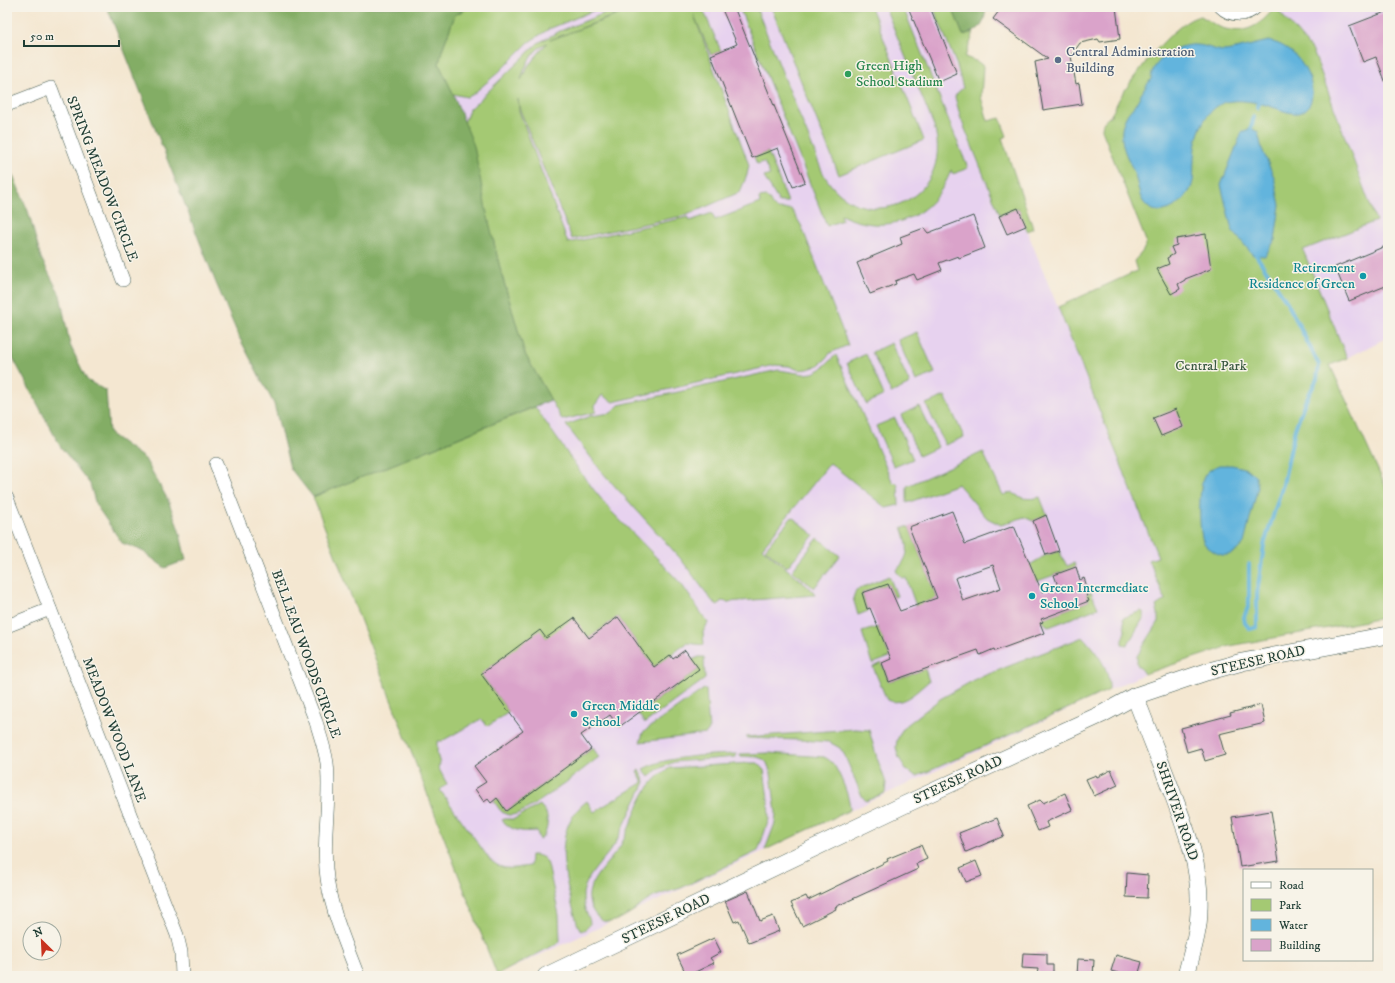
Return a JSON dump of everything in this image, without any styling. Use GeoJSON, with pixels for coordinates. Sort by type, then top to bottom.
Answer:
{"type":"FeatureCollection","features":[{"type":"Feature","properties":{"kind":"street"},"geometry":{"type":"LineString","coordinates":[[1221,7],[1230,13],[1238,14],[1246,13],[1256,7]]}},
{"type":"Feature","properties":{"kind":"street","name":"SPRING MEADOW CIRCLE"},"geometry":{"type":"LineString","coordinates":[[7,105],[51,88],[123,280]]}},
{"type":"Feature","properties":{"kind":"street","name":"BELLEAU WOODS CIRCLE"},"geometry":{"type":"LineString","coordinates":[[216,464],[316,722],[323,744],[327,762],[328,777],[325,854],[327,884],[333,909],[358,976]]}},
{"type":"Feature","properties":{"kind":"street","name":"MEADOW WOOD LANE"},"geometry":{"type":"LineString","coordinates":[[7,498],[177,935],[181,952],[182,976]]}},
{"type":"Feature","properties":{"kind":"street"},"geometry":{"type":"LineString","coordinates":[[7,626],[50,610]]}},
{"type":"Feature","properties":{"kind":"street","name":"STEESE ROAD"},"geometry":{"type":"LineString","coordinates":[[546,976],[904,804],[1102,714],[1135,696],[1206,672],[1242,662],[1388,635]]}},
{"type":"Feature","properties":{"kind":"street","name":"SHRIVER ROAD"},"geometry":{"type":"LineString","coordinates":[[1135,696],[1189,836],[1196,862],[1199,886],[1199,912],[1195,940],[1186,976]]}},
{"type":"Feature","properties":{"kind":"shaded area"},"geometry":{"type":"Polygon","coordinates":[[[469,7],[937,7],[1198,656],[1144,674],[497,975],[313,497],[551,400],[474,146],[452,91],[469,7]]]}},
{"type":"Feature","properties":{"kind":"shaded area"},"geometry":{"type":"Polygon","coordinates":[[[1275,7],[1388,7],[1388,337],[1347,358],[1303,250],[1376,221],[1313,51],[1275,7]]]}},
{"type":"Feature","properties":{"kind":"green space"},"geometry":{"type":"Polygon","coordinates":[[[107,7],[469,7],[455,15],[442,50],[439,64],[452,91],[474,146],[486,209],[501,272],[525,354],[551,400],[313,497],[290,468],[274,404],[239,337],[216,283],[107,7]]]}},
{"type":"Feature","properties":{"kind":"green space"},"geometry":{"type":"Polygon","coordinates":[[[469,7],[602,7],[549,29],[529,42],[500,71],[472,95],[467,97],[453,94],[439,64],[442,50],[455,15],[469,7]]]}},
{"type":"Feature","properties":{"kind":"green space"},"geometry":{"type":"Polygon","coordinates":[[[620,7],[636,7],[550,40],[639,7],[702,7],[721,51],[711,55],[694,15],[749,165],[747,175],[740,192],[687,215],[572,239],[520,110],[518,99],[519,111],[568,243],[688,217],[690,221],[712,213],[715,220],[760,203],[759,198],[766,197],[776,208],[791,209],[801,225],[848,345],[830,353],[826,359],[817,366],[808,369],[799,370],[789,366],[775,365],[613,402],[602,395],[595,405],[596,412],[562,420],[525,354],[501,272],[464,123],[469,110],[538,43],[560,31],[620,7]],[[547,43],[542,45],[530,58],[524,69],[521,80],[528,66],[547,43]]]}},
{"type":"Feature","properties":{"kind":"green space"},"geometry":{"type":"Polygon","coordinates":[[[739,7],[756,7],[822,171],[838,193],[858,205],[879,208],[900,204],[918,192],[931,175],[937,153],[934,126],[885,7],[903,7],[968,168],[953,174],[951,170],[943,187],[933,201],[920,212],[906,219],[891,223],[875,224],[858,221],[841,215],[842,220],[827,226],[739,7]]]}},
{"type":"Feature","properties":{"kind":"green space","name":"Green High School Stadium"},"geometry":{"type":"Polygon","coordinates":[[[771,7],[871,7],[924,140],[839,175],[771,7]]]}},
{"type":"Feature","properties":{"kind":"green space"},"geometry":{"type":"Polygon","coordinates":[[[933,7],[952,7],[963,35],[974,32],[965,57],[978,62],[983,66],[981,97],[988,121],[1000,118],[1007,136],[1002,138],[1033,228],[1027,231],[1018,208],[1000,215],[961,119],[955,97],[963,88],[957,66],[933,7]]]}},
{"type":"Feature","properties":{"kind":"green space"},"geometry":{"type":"Polygon","coordinates":[[[952,7],[986,7],[983,23],[978,29],[963,35],[952,7]]]}},
{"type":"Feature","properties":{"kind":"green space","name":"Central Park"},"geometry":{"type":"Polygon","coordinates":[[[1275,7],[1313,51],[1376,221],[1303,250],[1347,358],[1330,365],[1388,492],[1388,617],[1230,646],[1144,674],[1137,664],[1137,656],[1158,623],[1156,606],[1165,600],[1149,560],[1158,557],[1058,307],[1137,271],[1134,261],[1145,247],[1146,241],[1102,130],[1104,122],[1111,115],[1127,87],[1168,37],[1191,19],[1201,16],[1217,26],[1226,29],[1242,30],[1257,25],[1275,7]]]}},
{"type":"Feature","properties":{"kind":"green space"},"geometry":{"type":"Polygon","coordinates":[[[768,152],[788,202],[779,202],[764,177],[770,175],[764,162],[757,164],[754,157],[768,152]]]}},
{"type":"Feature","properties":{"kind":"green space"},"geometry":{"type":"Polygon","coordinates":[[[7,164],[28,211],[41,258],[60,295],[70,345],[87,380],[106,391],[109,433],[145,459],[168,500],[179,530],[186,560],[165,568],[141,550],[122,543],[96,505],[90,484],[60,446],[13,358],[8,318],[7,164]]]}},
{"type":"Feature","properties":{"kind":"green space"},"geometry":{"type":"Polygon","coordinates":[[[917,332],[935,373],[916,381],[898,340],[917,332]]]}},
{"type":"Feature","properties":{"kind":"green space"},"geometry":{"type":"Polygon","coordinates":[[[891,343],[910,384],[891,393],[872,352],[891,343]]]}},
{"type":"Feature","properties":{"kind":"green space"},"geometry":{"type":"Polygon","coordinates":[[[866,354],[884,395],[866,404],[847,363],[866,354]]]}},
{"type":"Feature","properties":{"kind":"green space"},"geometry":{"type":"Polygon","coordinates":[[[836,355],[893,483],[896,482],[898,486],[899,505],[886,508],[830,463],[762,548],[813,591],[815,595],[728,602],[721,601],[718,605],[713,602],[680,558],[602,472],[566,425],[591,416],[611,413],[619,405],[769,372],[779,370],[804,374],[813,373],[821,369],[836,355]]]}},
{"type":"Feature","properties":{"kind":"green space"},"geometry":{"type":"Polygon","coordinates":[[[945,396],[964,437],[945,445],[926,404],[945,396]]]}},
{"type":"Feature","properties":{"kind":"green space"},"geometry":{"type":"Polygon","coordinates":[[[919,406],[938,447],[919,456],[901,415],[919,406]]]}},
{"type":"Feature","properties":{"kind":"green space"},"geometry":{"type":"Polygon","coordinates":[[[535,407],[586,480],[611,511],[682,585],[708,623],[703,632],[704,645],[687,643],[654,667],[618,617],[589,638],[546,638],[540,631],[481,674],[509,712],[488,726],[481,719],[442,741],[437,741],[437,754],[440,764],[438,767],[447,784],[440,790],[490,860],[505,868],[513,868],[530,866],[531,855],[534,855],[543,858],[548,865],[559,915],[560,942],[497,975],[313,497],[535,407]]]}},
{"type":"Feature","properties":{"kind":"green space"},"geometry":{"type":"Polygon","coordinates":[[[895,418],[913,459],[894,467],[876,426],[895,418]]]}},
{"type":"Feature","properties":{"kind":"green space"},"geometry":{"type":"Polygon","coordinates":[[[983,452],[1003,495],[1012,492],[1025,498],[1040,497],[1047,515],[1033,521],[1024,517],[1001,525],[987,518],[958,484],[907,503],[907,486],[983,452]]]}},
{"type":"Feature","properties":{"kind":"green space"},"geometry":{"type":"Polygon","coordinates":[[[792,517],[814,535],[787,567],[765,549],[792,517]]]}},
{"type":"Feature","properties":{"kind":"green space"},"geometry":{"type":"Polygon","coordinates":[[[902,527],[909,527],[937,598],[916,606],[906,578],[902,578],[896,571],[904,560],[907,550],[902,527]]]}},
{"type":"Feature","properties":{"kind":"green space"},"geometry":{"type":"Polygon","coordinates":[[[818,538],[840,556],[814,588],[792,571],[818,538]]]}},
{"type":"Feature","properties":{"kind":"green space"},"geometry":{"type":"Polygon","coordinates":[[[1059,551],[1067,566],[1074,563],[1076,567],[1035,582],[1028,566],[1046,555],[1059,551]]]}},
{"type":"Feature","properties":{"kind":"green space"},"geometry":{"type":"Polygon","coordinates":[[[889,576],[897,596],[894,597],[888,584],[862,593],[867,609],[869,608],[868,611],[858,615],[853,598],[856,590],[889,576]]]}},
{"type":"Feature","properties":{"kind":"green space"},"geometry":{"type":"Polygon","coordinates":[[[1091,592],[1098,608],[1049,627],[1041,619],[1089,601],[1086,594],[1091,592]]]}},
{"type":"Feature","properties":{"kind":"green space"},"geometry":{"type":"Polygon","coordinates":[[[1141,611],[1144,613],[1144,617],[1128,644],[1122,644],[1125,631],[1123,618],[1141,611]]]}},
{"type":"Feature","properties":{"kind":"green space"},"geometry":{"type":"Polygon","coordinates":[[[878,627],[890,657],[872,664],[862,632],[878,627]]]}},
{"type":"Feature","properties":{"kind":"green space"},"geometry":{"type":"Polygon","coordinates":[[[1083,637],[1102,661],[1109,682],[1109,690],[917,776],[911,774],[906,769],[899,758],[896,747],[897,740],[903,728],[940,699],[976,679],[1083,637]]]}},
{"type":"Feature","properties":{"kind":"green space"},"geometry":{"type":"Polygon","coordinates":[[[699,657],[704,657],[705,679],[645,723],[638,714],[699,669],[692,660],[699,657]]]}},
{"type":"Feature","properties":{"kind":"green space"},"geometry":{"type":"Polygon","coordinates":[[[882,663],[889,682],[925,669],[929,681],[910,697],[904,700],[893,702],[887,700],[873,667],[882,663]]]}},
{"type":"Feature","properties":{"kind":"green space"},"geometry":{"type":"Polygon","coordinates":[[[706,689],[709,730],[706,734],[640,742],[643,733],[646,730],[706,689]]]}},
{"type":"Feature","properties":{"kind":"green space"},"geometry":{"type":"Polygon","coordinates":[[[855,729],[869,730],[886,783],[885,793],[866,801],[862,796],[844,754],[840,748],[829,742],[746,737],[855,729]]]}},
{"type":"Feature","properties":{"kind":"green space"},"geometry":{"type":"Polygon","coordinates":[[[593,748],[599,757],[556,790],[520,813],[512,815],[506,814],[501,811],[494,801],[497,798],[506,811],[593,748]]]}},
{"type":"Feature","properties":{"kind":"green space"},"geometry":{"type":"Polygon","coordinates":[[[769,753],[824,757],[828,759],[832,762],[839,774],[849,800],[850,810],[765,850],[775,823],[776,813],[771,773],[767,763],[763,759],[757,757],[740,756],[740,754],[769,753]]]}},
{"type":"Feature","properties":{"kind":"green space"},"geometry":{"type":"Polygon","coordinates":[[[736,754],[736,757],[674,762],[658,769],[649,777],[643,769],[664,761],[676,759],[736,754]]]}},
{"type":"Feature","properties":{"kind":"green space"},"geometry":{"type":"Polygon","coordinates":[[[758,763],[764,769],[768,799],[769,819],[758,851],[681,888],[663,893],[612,922],[602,921],[595,915],[589,902],[591,885],[619,848],[645,793],[660,775],[670,768],[758,763]]]}},
{"type":"Feature","properties":{"kind":"green space"},"geometry":{"type":"Polygon","coordinates":[[[639,770],[645,782],[616,842],[592,873],[585,887],[583,901],[590,923],[588,927],[581,931],[572,905],[564,863],[563,849],[569,823],[576,811],[587,801],[594,812],[643,782],[637,771],[639,770]]]}},
{"type":"Feature","properties":{"kind":"green space"},"geometry":{"type":"Polygon","coordinates":[[[540,805],[546,813],[547,824],[546,832],[539,840],[537,831],[514,829],[502,820],[514,819],[540,805]]]}},
{"type":"Feature","properties":{"kind":"water"},"geometry":{"type":"Polygon","coordinates":[[[1269,41],[1280,44],[1293,53],[1305,68],[1310,80],[1312,92],[1312,97],[1308,107],[1304,111],[1291,113],[1260,103],[1245,101],[1231,101],[1219,105],[1203,123],[1197,138],[1194,154],[1193,181],[1188,194],[1178,204],[1166,210],[1154,210],[1145,205],[1140,196],[1135,175],[1124,148],[1122,134],[1124,121],[1127,115],[1151,79],[1152,72],[1160,60],[1174,50],[1189,45],[1199,45],[1223,51],[1269,41]]]}},
{"type":"Feature","properties":{"kind":"water"},"geometry":{"type":"Polygon","coordinates":[[[1251,128],[1258,132],[1262,149],[1274,177],[1280,205],[1275,240],[1265,256],[1253,255],[1232,230],[1221,185],[1242,132],[1251,128]]]}},
{"type":"Feature","properties":{"kind":"water"},"geometry":{"type":"Polygon","coordinates":[[[1219,465],[1232,465],[1247,469],[1256,477],[1258,487],[1244,543],[1238,550],[1226,555],[1218,554],[1204,543],[1200,521],[1203,479],[1210,470],[1219,465]]]}},
{"type":"Feature","properties":{"kind":"building"},"geometry":{"type":"Polygon","coordinates":[[[721,7],[734,7],[805,182],[793,187],[778,148],[752,158],[711,55],[737,44],[721,7]]]}},
{"type":"Feature","properties":{"kind":"building"},"geometry":{"type":"Polygon","coordinates":[[[908,7],[930,7],[957,74],[939,82],[908,7]]]}},
{"type":"Feature","properties":{"kind":"building","name":"Central Administration Building"},"geometry":{"type":"Polygon","coordinates":[[[1002,7],[1116,7],[1120,39],[1100,42],[1098,39],[1080,43],[1071,56],[1076,84],[1079,83],[1082,104],[1043,110],[1035,62],[1048,59],[993,19],[1002,7]]]}},
{"type":"Feature","properties":{"kind":"building"},"geometry":{"type":"Polygon","coordinates":[[[1388,11],[1387,86],[1376,57],[1363,62],[1349,26],[1388,11]]]}},
{"type":"Feature","properties":{"kind":"building"},"geometry":{"type":"Polygon","coordinates":[[[1018,208],[1026,226],[1007,234],[999,216],[1018,208]]]}},
{"type":"Feature","properties":{"kind":"building"},"geometry":{"type":"Polygon","coordinates":[[[973,216],[985,248],[959,258],[958,256],[939,263],[942,270],[917,280],[914,274],[895,281],[896,284],[870,294],[857,263],[902,244],[900,237],[924,228],[928,233],[973,216]]]}},
{"type":"Feature","properties":{"kind":"building"},"geometry":{"type":"Polygon","coordinates":[[[1206,234],[1211,269],[1185,279],[1178,284],[1180,289],[1171,294],[1157,269],[1169,264],[1167,258],[1174,254],[1171,247],[1177,245],[1176,239],[1206,234]]]}},
{"type":"Feature","properties":{"kind":"building","name":"Retirement Residence of Green"},"geometry":{"type":"Polygon","coordinates":[[[1388,245],[1388,285],[1349,301],[1335,267],[1388,245]]]}},
{"type":"Feature","properties":{"kind":"building"},"geometry":{"type":"Polygon","coordinates":[[[1176,409],[1183,427],[1161,436],[1153,418],[1176,409]]]}},
{"type":"Feature","properties":{"kind":"building","name":"Green Intermediate School"},"geometry":{"type":"Polygon","coordinates":[[[952,511],[965,544],[1014,526],[1042,592],[1058,586],[1054,575],[1076,567],[1080,580],[1084,578],[1089,592],[1086,594],[1089,601],[1041,619],[1043,622],[1040,623],[1044,633],[980,655],[978,650],[889,682],[882,663],[891,659],[870,608],[867,609],[862,593],[888,584],[900,611],[937,598],[909,527],[952,511]],[[993,565],[955,578],[963,601],[1001,588],[993,565]]]}},
{"type":"Feature","properties":{"kind":"building"},"geometry":{"type":"Polygon","coordinates":[[[1046,515],[1059,551],[1046,555],[1033,521],[1046,515]]]}},
{"type":"Feature","properties":{"kind":"building","name":"Green Middle School"},"geometry":{"type":"Polygon","coordinates":[[[618,617],[654,667],[670,655],[673,659],[685,650],[699,669],[619,727],[610,715],[581,735],[591,749],[506,811],[497,798],[491,803],[488,799],[484,802],[475,789],[486,782],[474,766],[523,731],[481,674],[540,630],[546,638],[574,618],[589,638],[618,617]]]}},
{"type":"Feature","properties":{"kind":"building"},"geometry":{"type":"Polygon","coordinates":[[[1261,705],[1265,723],[1219,734],[1225,755],[1205,761],[1201,748],[1187,752],[1181,728],[1231,715],[1230,713],[1261,705]]]}},
{"type":"Feature","properties":{"kind":"building"},"geometry":{"type":"Polygon","coordinates":[[[1111,770],[1118,785],[1094,796],[1086,779],[1096,775],[1097,777],[1111,770]]]}},
{"type":"Feature","properties":{"kind":"building"},"geometry":{"type":"Polygon","coordinates":[[[1065,793],[1072,810],[1046,822],[1048,827],[1038,831],[1027,806],[1040,800],[1043,803],[1065,793]]]}},
{"type":"Feature","properties":{"kind":"building"},"geometry":{"type":"Polygon","coordinates":[[[1271,811],[1279,861],[1240,867],[1232,817],[1271,811]]]}},
{"type":"Feature","properties":{"kind":"building"},"geometry":{"type":"Polygon","coordinates":[[[997,818],[1004,836],[966,852],[959,833],[997,818]]]}},
{"type":"Feature","properties":{"kind":"building"},"geometry":{"type":"Polygon","coordinates":[[[921,845],[927,859],[916,864],[918,869],[835,907],[836,909],[802,926],[791,903],[806,896],[808,900],[888,861],[887,859],[921,845]]]}},
{"type":"Feature","properties":{"kind":"building"},"geometry":{"type":"Polygon","coordinates":[[[976,861],[982,876],[966,882],[960,868],[976,861]]]}},
{"type":"Feature","properties":{"kind":"building"},"geometry":{"type":"Polygon","coordinates":[[[1127,873],[1148,875],[1147,898],[1126,897],[1127,873]]]}},
{"type":"Feature","properties":{"kind":"building"},"geometry":{"type":"Polygon","coordinates":[[[748,891],[760,921],[773,916],[779,931],[749,943],[739,920],[734,922],[725,901],[748,891]]]}},
{"type":"Feature","properties":{"kind":"building"},"geometry":{"type":"Polygon","coordinates":[[[714,938],[721,952],[710,958],[714,963],[687,976],[677,955],[714,938]]]}},
{"type":"Feature","properties":{"kind":"building"},"geometry":{"type":"Polygon","coordinates":[[[1023,953],[1047,954],[1047,965],[1053,965],[1053,976],[1037,976],[1038,969],[1022,968],[1023,953]]]}},
{"type":"Feature","properties":{"kind":"building"},"geometry":{"type":"Polygon","coordinates":[[[1116,955],[1142,962],[1138,976],[1129,976],[1111,971],[1116,955]]]}},
{"type":"Feature","properties":{"kind":"building"},"geometry":{"type":"Polygon","coordinates":[[[1078,959],[1094,960],[1093,976],[1077,976],[1078,959]]]}},
{"type":"Feature","properties":{"kind":"waterway"},"geometry":{"type":"LineString","coordinates":[[1257,108],[1259,104]]}},
{"type":"Feature","properties":{"kind":"waterway"},"geometry":{"type":"LineString","coordinates":[[1251,128],[1254,117]]}},
{"type":"Feature","properties":{"kind":"waterway"},"geometry":{"type":"LineString","coordinates":[[1249,564],[1249,605],[1244,617],[1245,623],[1250,629],[1257,627],[1257,594],[1264,545],[1283,484],[1295,429],[1304,404],[1317,379],[1319,365],[1287,302],[1256,255]]}},
{"type":"Feature","properties":{"kind":"place","name":"Central Administration Building"},"geometry":{"type":"Point","coordinates":[1058,60]}},
{"type":"Feature","properties":{"kind":"place","name":"Green High School Stadium"},"geometry":{"type":"Point","coordinates":[848,74]}},
{"type":"Feature","properties":{"kind":"place","name":"Retirement Residence of Green"},"geometry":{"type":"Point","coordinates":[1363,276]}},
{"type":"Feature","properties":{"kind":"place","name":"Green Intermediate School"},"geometry":{"type":"Point","coordinates":[1032,596]}},
{"type":"Feature","properties":{"kind":"place","name":"Green Middle School"},"geometry":{"type":"Point","coordinates":[574,714]}}]}
